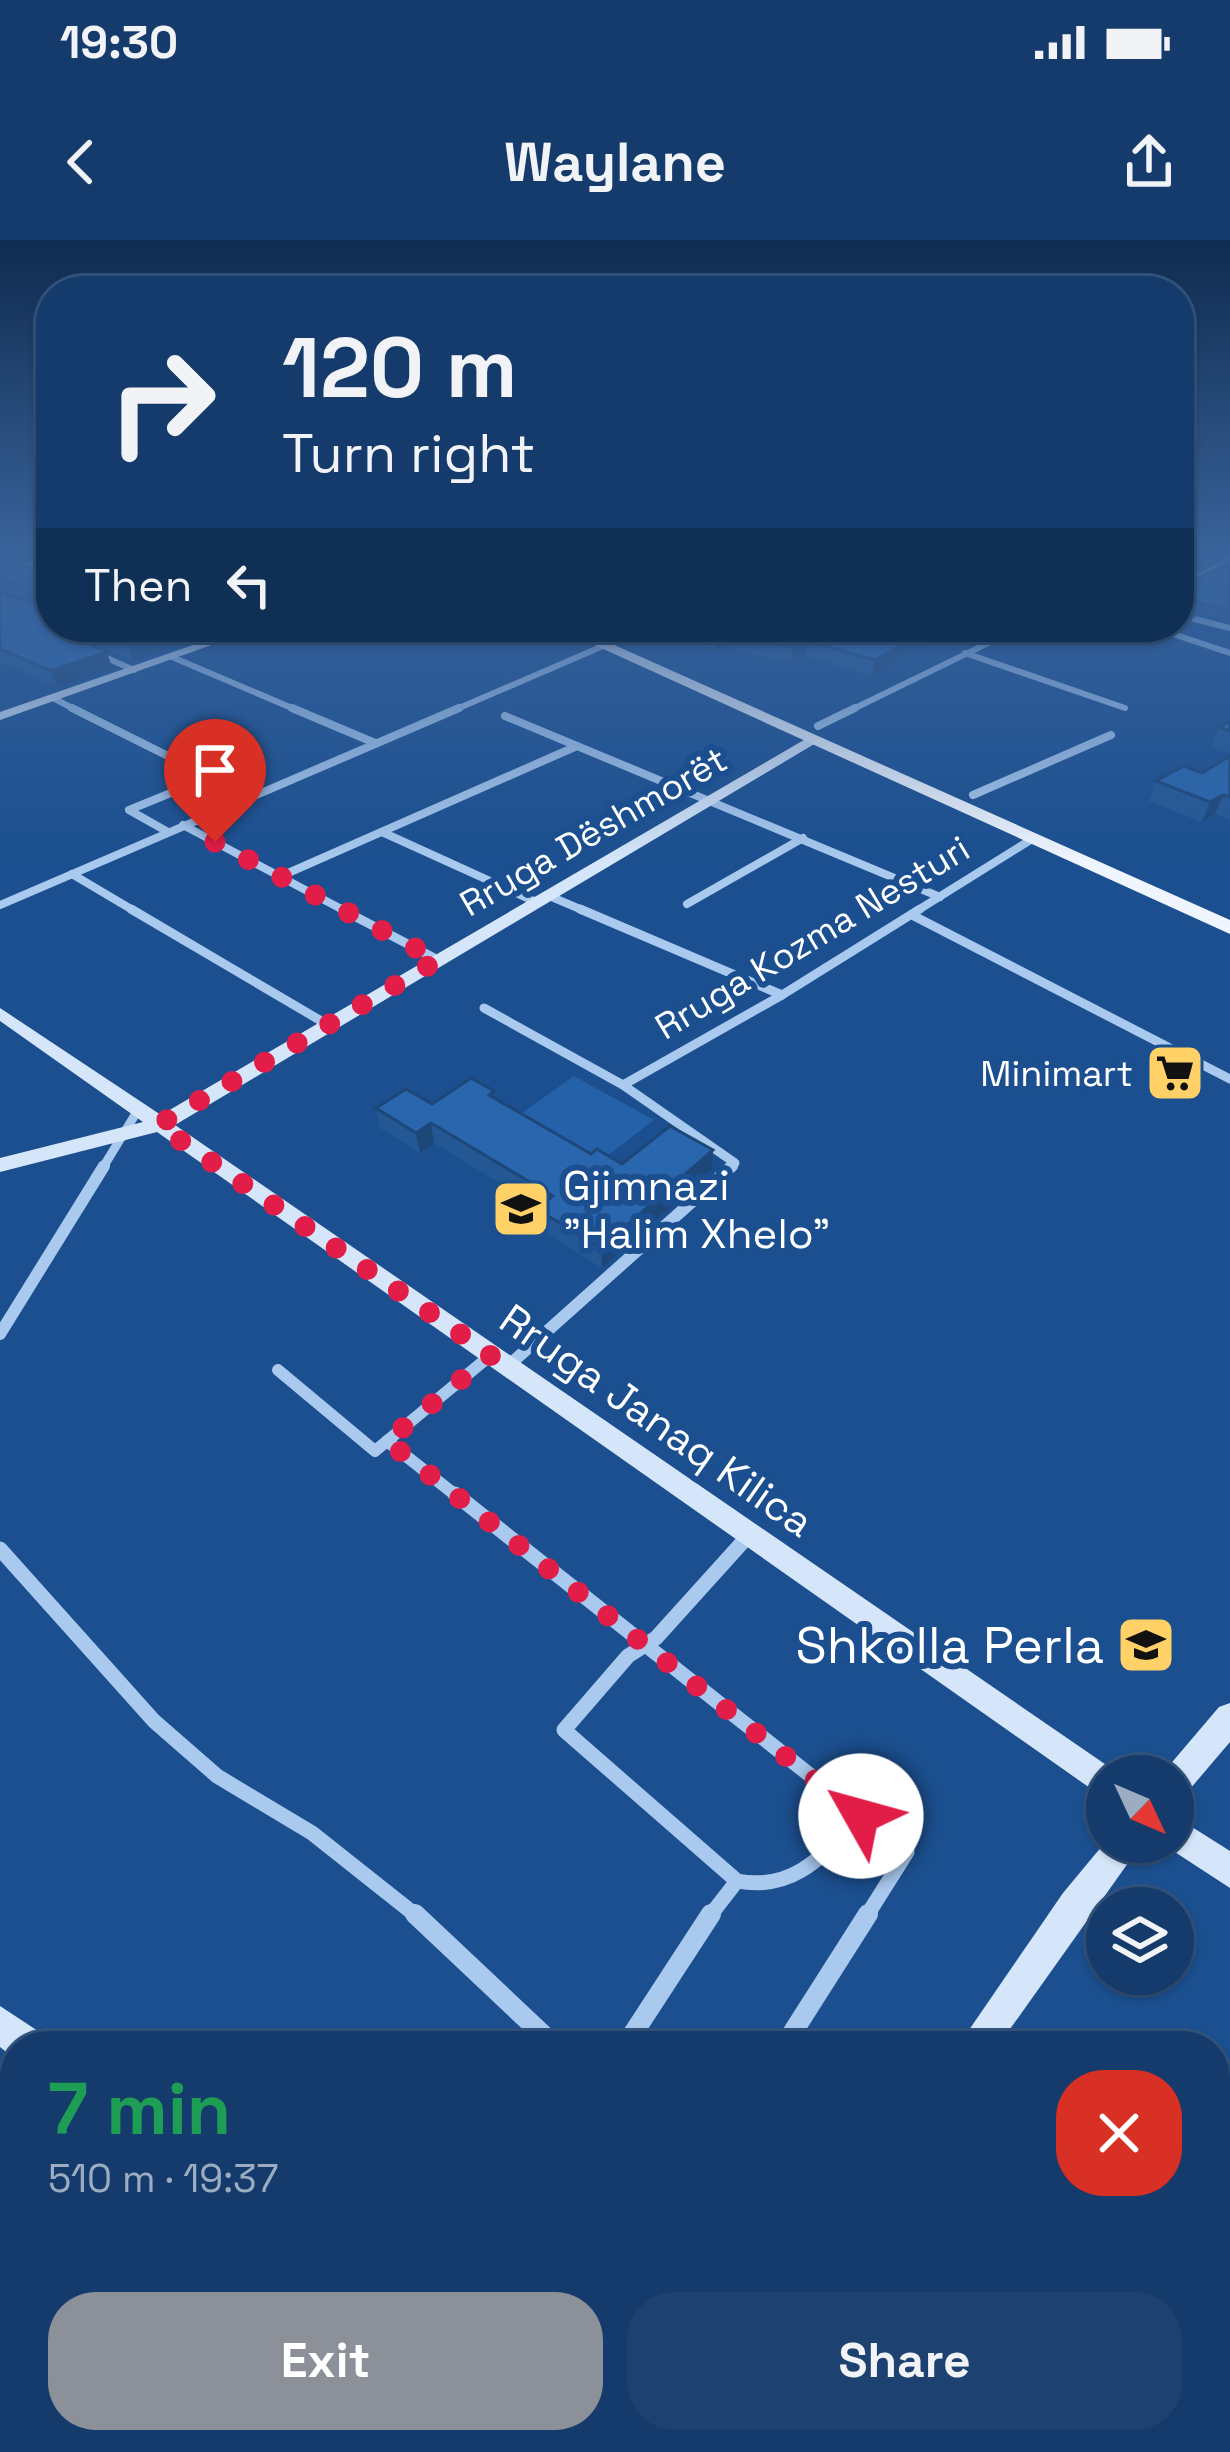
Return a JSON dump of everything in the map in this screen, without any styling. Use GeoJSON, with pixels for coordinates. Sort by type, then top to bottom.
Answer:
{"type":"FeatureCollection","features":[{"type":"Feature","properties":{"kind":"main road"},"geometry":{"type":"LineString","coordinates":[[0,716],[177,655]]}},
{"type":"Feature","properties":{"kind":"main road"},"geometry":{"type":"LineString","coordinates":[[626,655],[973,795],[1230,908]]}},
{"type":"Feature","properties":{"kind":"main road"},"geometry":{"type":"LineString","coordinates":[[651,655],[1230,928]]}},
{"type":"Feature","properties":{"kind":"main road","name":"Rruga Dëshmorët"},"geometry":{"type":"LineString","coordinates":[[0,1165],[158,1125],[816,733]]}},
{"type":"Feature","properties":{"kind":"main road","name":"Rruga Janaq Kilica"},"geometry":{"type":"LineString","coordinates":[[0,1013],[1086,1769]]}},
{"type":"Feature","properties":{"kind":"main road"},"geometry":{"type":"LineString","coordinates":[[1194,1760],[1230,1718]]}},
{"type":"Feature","properties":{"kind":"main road"},"geometry":{"type":"LineString","coordinates":[[1194,1846],[1230,1871]]}},
{"type":"Feature","properties":{"kind":"main road"},"geometry":{"type":"LineString","coordinates":[[987,2031],[1109,1863]]}},
{"type":"Feature","properties":{"kind":"street"},"geometry":{"type":"LineString","coordinates":[[100,655],[134,670]]}},
{"type":"Feature","properties":{"kind":"street"},"geometry":{"type":"LineString","coordinates":[[0,905],[581,655]]}},
{"type":"Feature","properties":{"kind":"street"},"geometry":{"type":"LineString","coordinates":[[816,733],[961,655]]}},
{"type":"Feature","properties":{"kind":"street"},"geometry":{"type":"LineString","coordinates":[[971,655],[1125,708]]}},
{"type":"Feature","properties":{"kind":"street"},"geometry":{"type":"LineString","coordinates":[[172,657],[375,742]]}},
{"type":"Feature","properties":{"kind":"street"},"geometry":{"type":"LineString","coordinates":[[53,698],[210,777],[129,810],[169,832]]}},
{"type":"Feature","properties":{"kind":"street"},"geometry":{"type":"LineString","coordinates":[[505,716],[940,897]]}},
{"type":"Feature","properties":{"kind":"street"},"geometry":{"type":"LineString","coordinates":[[973,795],[1111,735]]}},
{"type":"Feature","properties":{"kind":"street"},"geometry":{"type":"LineString","coordinates":[[279,877],[577,746]]}},
{"type":"Feature","properties":{"kind":"street"},"geometry":{"type":"LineString","coordinates":[[183,825],[438,960]]}},
{"type":"Feature","properties":{"kind":"street"},"geometry":{"type":"LineString","coordinates":[[382,832],[782,995]]}},
{"type":"Feature","properties":{"kind":"street"},"geometry":{"type":"LineString","coordinates":[[687,904],[803,838]]}},
{"type":"Feature","properties":{"kind":"street","name":"Rruga Kozma Nesturi"},"geometry":{"type":"LineString","coordinates":[[623,1085],[782,995],[1031,838]]}},
{"type":"Feature","properties":{"kind":"street"},"geometry":{"type":"LineString","coordinates":[[72,874],[328,1025]]}},
{"type":"Feature","properties":{"kind":"street"},"geometry":{"type":"LineString","coordinates":[[912,915],[1230,1079]]}},
{"type":"Feature","properties":{"kind":"street","name":"Rruga Kozma Nesturi"},"geometry":{"type":"LineString","coordinates":[[484,1008],[623,1085],[735,1163],[499,1361]]}},
{"type":"Feature","properties":{"kind":"street"},"geometry":{"type":"LineString","coordinates":[[0,1334],[138,1110]]}},
{"type":"Feature","properties":{"kind":"street"},"geometry":{"type":"LineString","coordinates":[[278,1370],[375,1451],[499,1361]]}},
{"type":"Feature","properties":{"kind":"street"},"geometry":{"type":"LineString","coordinates":[[387,1441],[907,1852],[794,2031]]}},
{"type":"Feature","properties":{"kind":"street"},"geometry":{"type":"LineString","coordinates":[[748,1535],[646,1645],[628,1656],[564,1730],[737,1881],[761,1888],[784,1885],[802,1874],[861,1816]]}},
{"type":"Feature","properties":{"kind":"street"},"geometry":{"type":"LineString","coordinates":[[0,1549],[170,1735],[217,1776],[311,1833],[404,1904],[538,2031]]}},
{"type":"Feature","properties":{"kind":"street"},"geometry":{"type":"LineString","coordinates":[[634,2031],[694,1936],[737,1881]]}},
{"type":"Feature","properties":{"kind":"shaded area"},"geometry":{"type":"Polygon","coordinates":[[[574,1076],[654,1120],[591,1168],[511,1121],[574,1076]]]}},
{"type":"Feature","properties":{"kind":"building"},"geometry":{"type":"Polygon","coordinates":[[[14,655],[97,655],[51,671],[14,655]]]}},
{"type":"Feature","properties":{"kind":"building"},"geometry":{"type":"Polygon","coordinates":[[[1230,756],[1230,797],[1223,795],[1210,802],[1156,781],[1184,766],[1202,773],[1230,756]]]}},
{"type":"Feature","properties":{"kind":"building"},"geometry":{"type":"Polygon","coordinates":[[[471,1078],[494,1091],[489,1095],[591,1154],[597,1149],[622,1164],[670,1126],[713,1150],[601,1248],[537,1209],[553,1196],[431,1123],[416,1133],[376,1108],[406,1089],[432,1104],[471,1078]]]}},
{"type":"Feature","properties":{"kind":"place","name":"Minimart"},"geometry":{"type":"Point","coordinates":[1175,1073]}},
{"type":"Feature","properties":{"kind":"place","name":"Gjimnazi \"Halim Xhelo\""},"geometry":{"type":"Point","coordinates":[521,1209]}},
{"type":"Feature","properties":{"kind":"place","name":"Shkolla Perla"},"geometry":{"type":"Point","coordinates":[1146,1645]}},
{"type":"Feature","properties":{"kind":"route"},"geometry":{"type":"LineString","coordinates":[[215,842],[438,960],[158,1125],[491,1355],[387,1441],[861,1816]]}}]}
